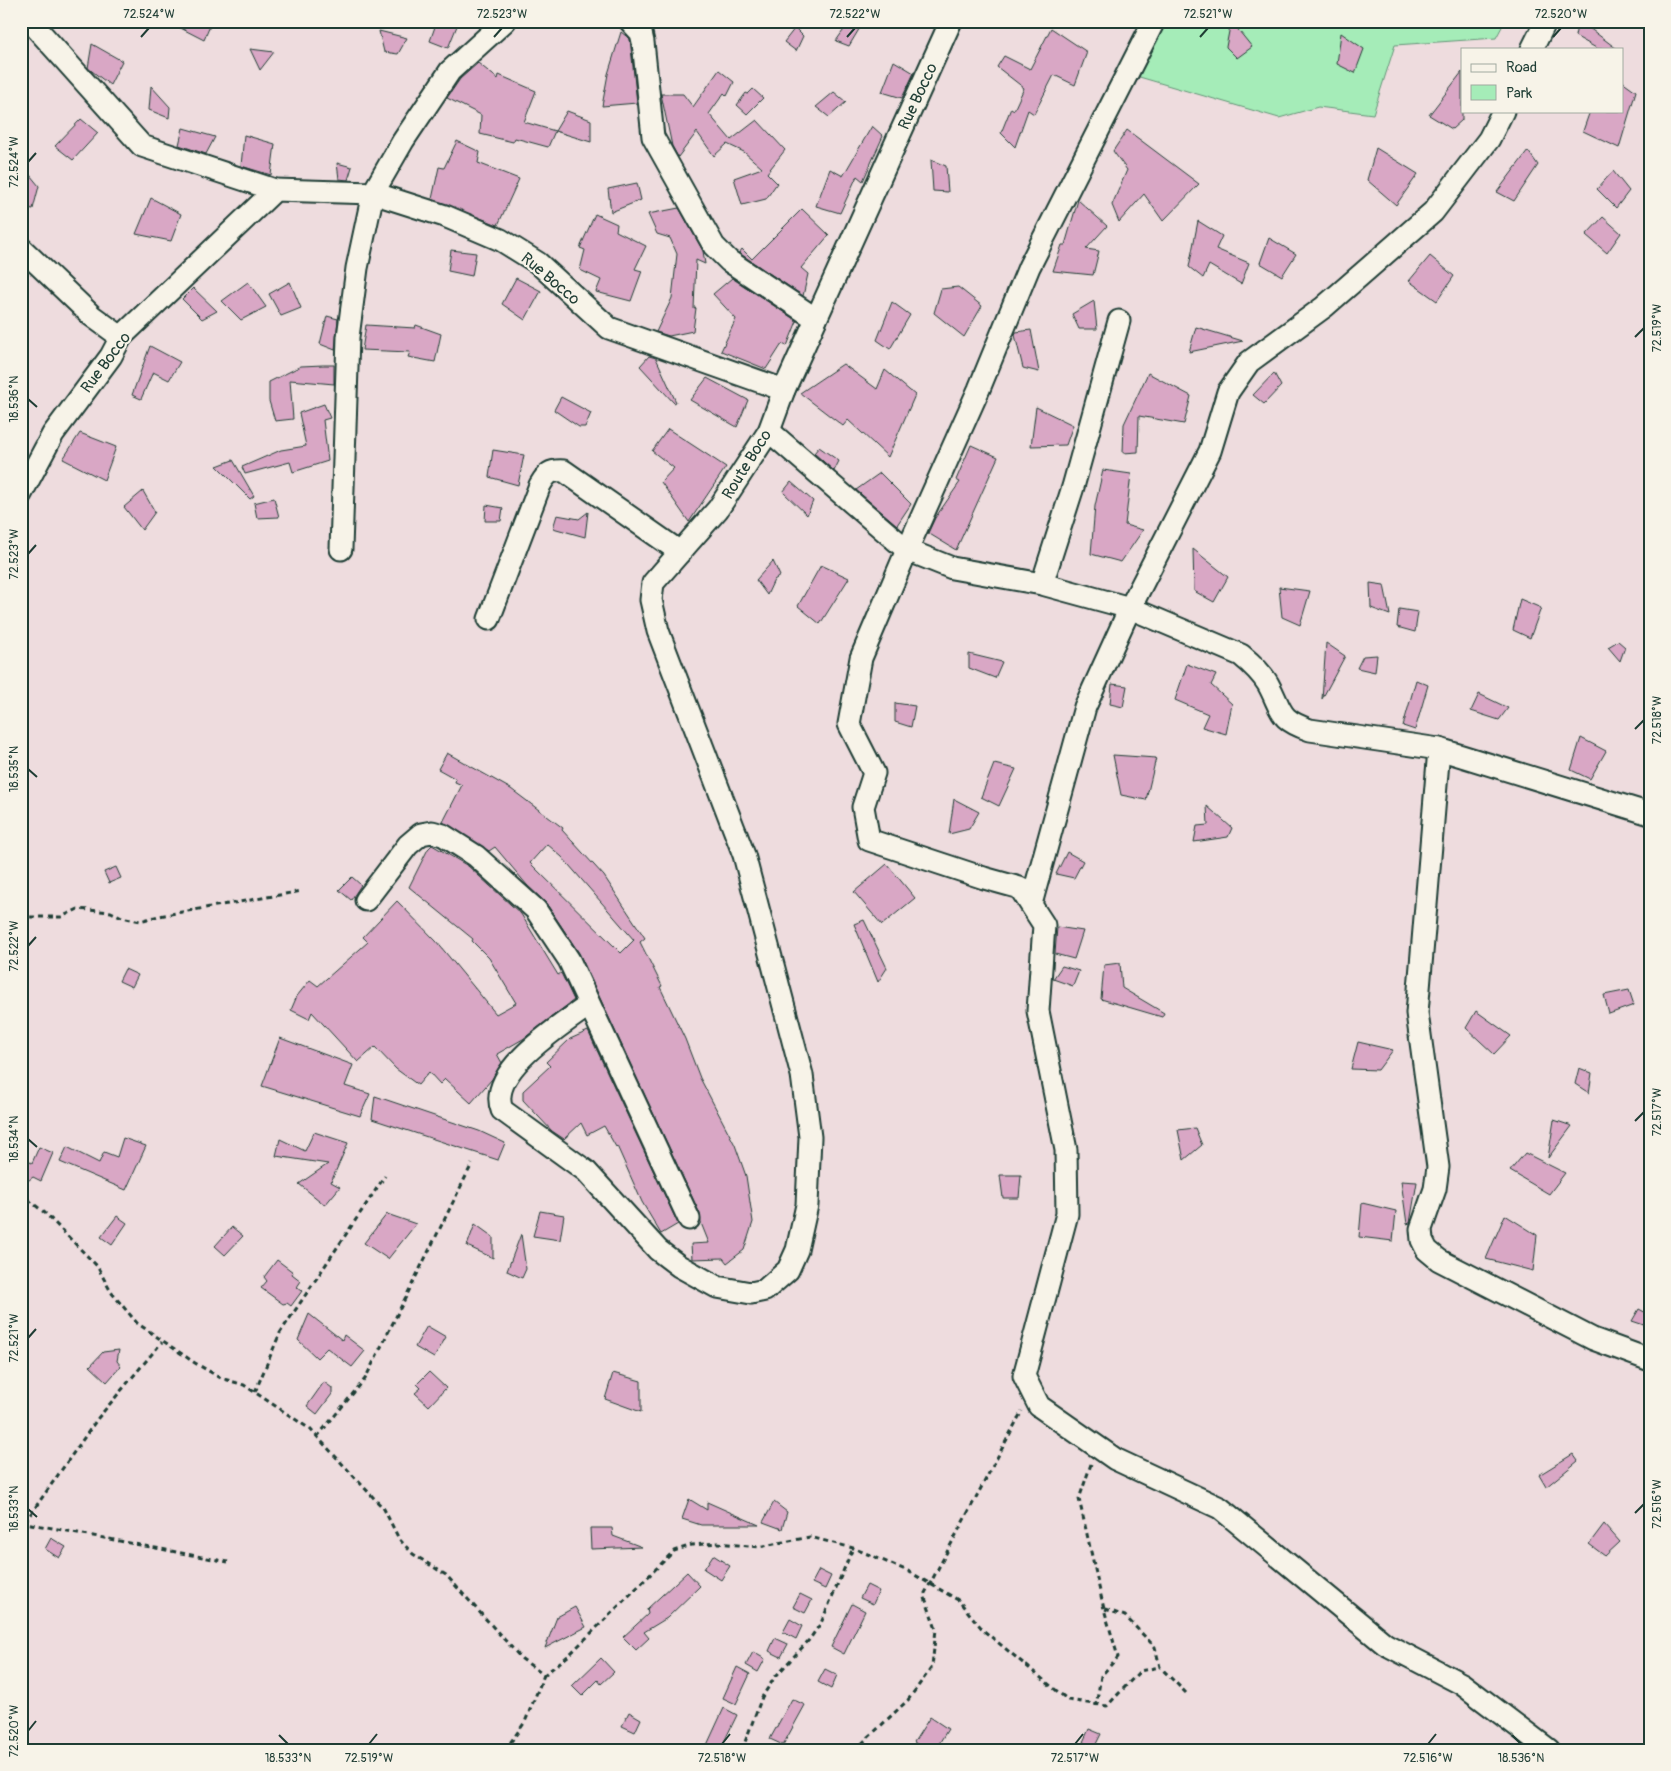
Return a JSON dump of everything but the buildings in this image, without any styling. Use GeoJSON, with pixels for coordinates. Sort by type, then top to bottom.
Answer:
{"type":"FeatureCollection","features":[{"type":"Feature","properties":{"kind":"street"},"geometry":{"type":"LineString","coordinates":[[30,21],[142,146],[275,190]]}},
{"type":"Feature","properties":{"kind":"street"},"geometry":{"type":"LineString","coordinates":[[341,549],[348,337],[356,268],[373,193],[408,133],[450,71],[505,21]]}},
{"type":"Feature","properties":{"kind":"street"},"geometry":{"type":"LineString","coordinates":[[630,21],[641,33],[643,42],[655,143],[714,246],[729,260],[816,319]]}},
{"type":"Feature","properties":{"kind":"street","name":"Rue Bocco"},"geometry":{"type":"LineString","coordinates":[[21,494],[53,434],[111,356],[121,337],[275,190],[373,193],[446,216],[501,240],[538,263],[609,328],[784,390],[951,21]]}},
{"type":"Feature","properties":{"kind":"street"},"geometry":{"type":"LineString","coordinates":[[1154,21],[1029,268],[980,389],[907,550],[861,658],[849,724],[874,773],[863,807],[869,840],[1020,888],[1044,925],[1038,1011],[1066,1150],[1067,1214],[1024,1376],[1038,1406],[1115,1459],[1220,1508],[1385,1644],[1462,1684],[1549,1750]]}},
{"type":"Feature","properties":{"kind":"street"},"geometry":{"type":"LineString","coordinates":[[1532,48],[1546,21]]}},
{"type":"Feature","properties":{"kind":"street"},"geometry":{"type":"LineString","coordinates":[[1031,904],[1085,707],[1130,608],[1210,451],[1228,392],[1249,362],[1324,307],[1433,212],[1489,139],[1502,112]]}},
{"type":"Feature","properties":{"kind":"street"},"geometry":{"type":"LineString","coordinates":[[21,248],[92,316],[121,337]]}},
{"type":"Feature","properties":{"kind":"street"},"geometry":{"type":"LineString","coordinates":[[1042,584],[1073,487],[1119,321]]}},
{"type":"Feature","properties":{"kind":"street","name":"Route Boco"},"geometry":{"type":"LineString","coordinates":[[589,1005],[533,1046],[504,1080],[498,1101],[502,1110],[586,1170],[658,1250],[679,1266],[717,1286],[751,1293],[765,1290],[788,1270],[797,1250],[807,1205],[810,1136],[802,1075],[744,855],[658,630],[651,592],[659,575],[718,509],[769,432],[784,390]]}},
{"type":"Feature","properties":{"kind":"street"},"geometry":{"type":"LineString","coordinates":[[769,432],[907,550],[952,568],[1042,584],[1130,608],[1241,655],[1256,668],[1268,684],[1282,714],[1293,725],[1310,730],[1440,749],[1650,814]]}},
{"type":"Feature","properties":{"kind":"street"},"geometry":{"type":"LineString","coordinates":[[489,619],[540,485],[546,475],[552,470],[564,471],[680,552]]}},
{"type":"Feature","properties":{"kind":"street"},"geometry":{"type":"LineString","coordinates":[[1440,749],[1417,1013],[1438,1167],[1435,1189],[1421,1229],[1422,1240],[1427,1250],[1439,1260],[1593,1339],[1650,1360]]}},
{"type":"Feature","properties":{"kind":"street"},"geometry":{"type":"LineString","coordinates":[[366,900],[408,845],[421,834],[432,832],[443,835],[476,856],[536,910],[569,960],[690,1219]]}},
{"type":"Feature","properties":{"kind":"path"},"geometry":{"type":"LineString","coordinates":[[21,917],[61,917],[78,909],[93,909],[140,921],[302,891]]}},
{"type":"Feature","properties":{"kind":"path"},"geometry":{"type":"LineString","coordinates":[[318,1437],[365,1379],[472,1164]]}},
{"type":"Feature","properties":{"kind":"path"},"geometry":{"type":"LineString","coordinates":[[255,1392],[280,1333],[386,1176]]}},
{"type":"Feature","properties":{"kind":"path"},"geometry":{"type":"LineString","coordinates":[[21,1194],[45,1213],[97,1266],[111,1292],[137,1323],[162,1342],[221,1378],[244,1385],[283,1410],[318,1437],[384,1509],[404,1544],[414,1554],[446,1575],[522,1659],[544,1675]]}},
{"type":"Feature","properties":{"kind":"path"},"geometry":{"type":"LineString","coordinates":[[162,1342],[98,1418],[23,1522],[228,1562]]}},
{"type":"Feature","properties":{"kind":"path"},"geometry":{"type":"LineString","coordinates":[[855,1750],[908,1700],[932,1667],[936,1629],[924,1595],[1032,1392]]}},
{"type":"Feature","properties":{"kind":"path"},"geometry":{"type":"LineString","coordinates":[[1096,1706],[1101,1676],[1118,1657],[1104,1609],[1079,1499],[1097,1446]]}},
{"type":"Feature","properties":{"kind":"path"},"geometry":{"type":"LineString","coordinates":[[505,1750],[525,1722],[544,1675],[568,1656],[674,1551],[692,1545],[718,1543],[759,1547],[810,1537],[853,1548],[908,1571],[958,1600],[984,1631],[1068,1700],[1096,1706],[1107,1706],[1140,1671],[1160,1666]]}},
{"type":"Feature","properties":{"kind":"path"},"geometry":{"type":"LineString","coordinates":[[742,1750],[762,1697],[775,1677],[809,1640],[821,1623],[853,1548]]}},
{"type":"Feature","properties":{"kind":"path"},"geometry":{"type":"LineString","coordinates":[[1104,1609],[1125,1616],[1155,1647],[1160,1666],[1186,1693]]}},
{"type":"Feature","properties":{"kind":"green space"},"geometry":{"type":"Polygon","coordinates":[[[1162,21],[1505,21],[1496,38],[1395,45],[1373,114],[1318,107],[1279,118],[1136,76],[1162,21]]]}}]}
